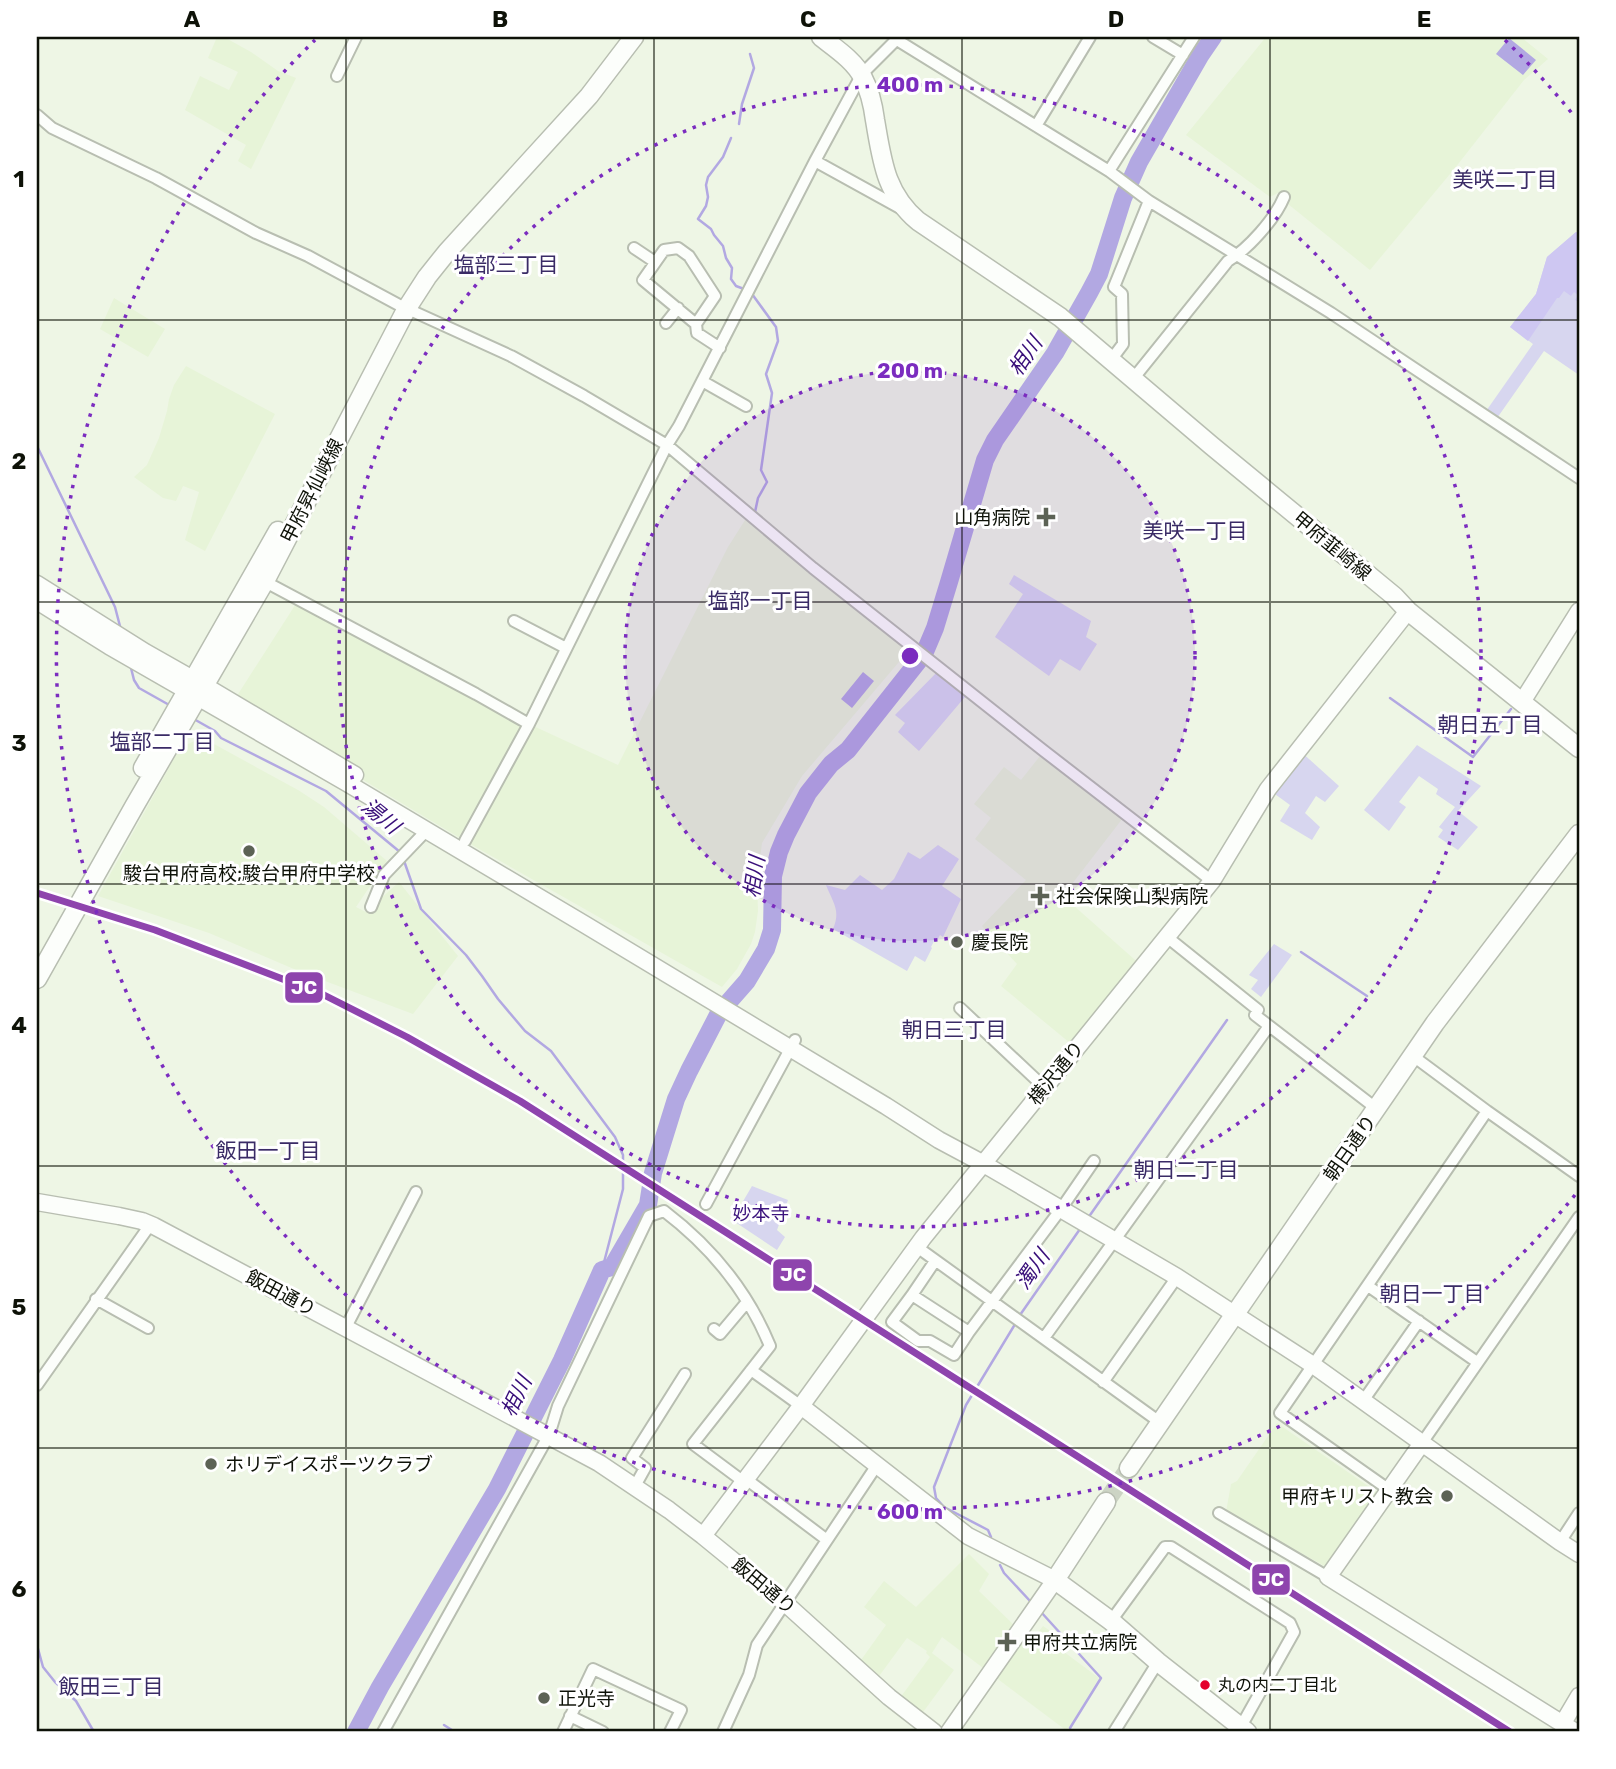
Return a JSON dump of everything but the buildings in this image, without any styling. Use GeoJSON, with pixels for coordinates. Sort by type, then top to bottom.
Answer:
{"type":"FeatureCollection","features":[{"type":"Feature","properties":{"kind":"main road","name":"甲府昇仙峡線"},"geometry":{"type":"LineString","coordinates":[[37,957],[259,578],[403,306],[439,247],[553,122],[622,37]]}},
{"type":"Feature","properties":{"kind":"main road","name":"甲府昇仙峡線"},"geometry":{"type":"LineString","coordinates":[[403,306],[447,252],[589,96],[634,37]]}},
{"type":"Feature","properties":{"kind":"main road"},"geometry":{"type":"LineString","coordinates":[[821,37],[862,75],[869,89],[887,178],[905,210]]}},
{"type":"Feature","properties":{"kind":"main road","name":"甲府韮崎線"},"geometry":{"type":"LineString","coordinates":[[905,210],[1060,317],[1408,611],[1579,748]]}},
{"type":"Feature","properties":{"kind":"main road","name":"甲府昇仙峡線"},"geometry":{"type":"LineString","coordinates":[[37,979],[135,805],[189,700]]}},
{"type":"Feature","properties":{"kind":"main road","name":"朝日通り"},"geometry":{"type":"LineString","coordinates":[[1129,1468],[1435,1023],[1579,834]]}},
{"type":"Feature","properties":{"kind":"main road"},"geometry":{"type":"LineString","coordinates":[[1106,1502],[1055,1580],[1111,1621],[1242,1731]]}},
{"type":"Feature","properties":{"kind":"street"},"geometry":{"type":"LineString","coordinates":[[337,76],[356,37]]}},
{"type":"Feature","properties":{"kind":"street"},"geometry":{"type":"LineString","coordinates":[[1036,126],[1090,37]]}},
{"type":"Feature","properties":{"kind":"street"},"geometry":{"type":"LineString","coordinates":[[1153,37],[1183,55]]}},
{"type":"Feature","properties":{"kind":"street"},"geometry":{"type":"LineString","coordinates":[[1110,172],[1194,37]]}},
{"type":"Feature","properties":{"kind":"street"},"geometry":{"type":"LineString","coordinates":[[465,841],[529,724],[667,445],[815,162],[862,75],[893,39],[1110,172],[1148,201],[1339,318],[1579,478]]}},
{"type":"Feature","properties":{"kind":"street"},"geometry":{"type":"LineString","coordinates":[[37,114],[52,128],[156,178],[256,233],[403,306],[512,355],[667,445],[813,568],[1212,881]]}},
{"type":"Feature","properties":{"kind":"street"},"geometry":{"type":"LineString","coordinates":[[815,162],[905,210]]}},
{"type":"Feature","properties":{"kind":"street"},"geometry":{"type":"LineString","coordinates":[[1133,379],[1228,261],[1238,255],[1280,208],[1284,197]]}},
{"type":"Feature","properties":{"kind":"street"},"geometry":{"type":"LineString","coordinates":[[1111,360],[1123,344],[1122,294],[1114,286],[1148,201]]}},
{"type":"Feature","properties":{"kind":"street"},"geometry":{"type":"LineString","coordinates":[[634,248],[655,262]]}},
{"type":"Feature","properties":{"kind":"street"},"geometry":{"type":"LineString","coordinates":[[696,324],[643,280],[664,250],[678,248],[689,256],[716,296],[696,324],[696,333],[720,348]]}},
{"type":"Feature","properties":{"kind":"street"},"geometry":{"type":"LineString","coordinates":[[666,323],[678,308]]}},
{"type":"Feature","properties":{"kind":"street"},"geometry":{"type":"LineString","coordinates":[[702,381],[746,406]]}},
{"type":"Feature","properties":{"kind":"street"},"geometry":{"type":"LineString","coordinates":[[259,578],[529,724]]}},
{"type":"Feature","properties":{"kind":"street"},"geometry":{"type":"LineString","coordinates":[[37,584],[133,645],[189,700],[465,841],[715,997]]}},
{"type":"Feature","properties":{"kind":"street"},"geometry":{"type":"LineString","coordinates":[[37,601],[139,663],[189,700],[427,830],[715,997],[793,1044],[939,1140],[1177,1277],[1312,1365],[1579,1554]]}},
{"type":"Feature","properties":{"kind":"street","name":"横沢通り"},"geometry":{"type":"LineString","coordinates":[[703,1536],[982,1163],[1212,881],[1268,789],[1408,611]]}},
{"type":"Feature","properties":{"kind":"street"},"geometry":{"type":"LineString","coordinates":[[1522,702],[1579,611]]}},
{"type":"Feature","properties":{"kind":"street"},"geometry":{"type":"LineString","coordinates":[[514,621],[566,648]]}},
{"type":"Feature","properties":{"kind":"street"},"geometry":{"type":"LineString","coordinates":[[371,907],[384,876],[427,830]]}},
{"type":"Feature","properties":{"kind":"street"},"geometry":{"type":"LineString","coordinates":[[1167,937],[1258,1010],[1255,1015],[1377,1109]]}},
{"type":"Feature","properties":{"kind":"street"},"geometry":{"type":"LineString","coordinates":[[960,1008],[1044,1087]]}},
{"type":"Feature","properties":{"kind":"street"},"geometry":{"type":"LineString","coordinates":[[1044,1338],[1269,1026]]}},
{"type":"Feature","properties":{"kind":"street"},"geometry":{"type":"LineString","coordinates":[[706,1204],[793,1044]]}},
{"type":"Feature","properties":{"kind":"street"},"geometry":{"type":"LineString","coordinates":[[1413,1056],[1579,1176]]}},
{"type":"Feature","properties":{"kind":"street"},"geometry":{"type":"LineString","coordinates":[[1388,1489],[1280,1413],[1487,1111]]}},
{"type":"Feature","properties":{"kind":"street"},"geometry":{"type":"LineString","coordinates":[[935,1261],[892,1322],[918,1341],[930,1341],[954,1355],[1094,1161]]}},
{"type":"Feature","properties":{"kind":"street"},"geometry":{"type":"LineString","coordinates":[[346,1328],[416,1192]]}},
{"type":"Feature","properties":{"kind":"street","name":"飯田通り"},"geometry":{"type":"LineString","coordinates":[[37,1202],[150,1224],[599,1463],[703,1536],[785,1603],[889,1697],[934,1732]]}},
{"type":"Feature","properties":{"kind":"street"},"geometry":{"type":"LineString","coordinates":[[383,1732],[547,1435],[558,1406],[649,1216],[664,1211],[688,1229],[714,1256],[740,1289],[769,1346],[693,1444],[827,1540]]}},
{"type":"Feature","properties":{"kind":"street"},"geometry":{"type":"LineString","coordinates":[[1328,1577],[1579,1217]]}},
{"type":"Feature","properties":{"kind":"street"},"geometry":{"type":"LineString","coordinates":[[37,1385],[150,1224]]}},
{"type":"Feature","properties":{"kind":"street"},"geometry":{"type":"LineString","coordinates":[[917,1247],[1161,1423]]}},
{"type":"Feature","properties":{"kind":"street"},"geometry":{"type":"LineString","coordinates":[[1103,1382],[1177,1277]]}},
{"type":"Feature","properties":{"kind":"street"},"geometry":{"type":"LineString","coordinates":[[1368,1286],[1476,1362]]}},
{"type":"Feature","properties":{"kind":"street"},"geometry":{"type":"LineString","coordinates":[[912,1295],[969,1332]]}},
{"type":"Feature","properties":{"kind":"street"},"geometry":{"type":"LineString","coordinates":[[96,1300],[148,1328]]}},
{"type":"Feature","properties":{"kind":"street"},"geometry":{"type":"LineString","coordinates":[[714,1329],[720,1334],[747,1302]]}},
{"type":"Feature","properties":{"kind":"street"},"geometry":{"type":"LineString","coordinates":[[1363,1401],[1419,1321]]}},
{"type":"Feature","properties":{"kind":"street"},"geometry":{"type":"LineString","coordinates":[[751,1370],[978,1542],[1055,1580],[949,1732]]}},
{"type":"Feature","properties":{"kind":"street"},"geometry":{"type":"LineString","coordinates":[[635,1486],[645,1468],[632,1458],[685,1374]]}},
{"type":"Feature","properties":{"kind":"street"},"geometry":{"type":"LineString","coordinates":[[723,1732],[749,1675],[757,1645],[877,1465]]}},
{"type":"Feature","properties":{"kind":"street"},"geometry":{"type":"LineString","coordinates":[[1219,1513],[1328,1577],[1568,1727],[1579,1696]]}},
{"type":"Feature","properties":{"kind":"street"},"geometry":{"type":"LineString","coordinates":[[1560,1542],[1579,1513]]}},
{"type":"Feature","properties":{"kind":"street"},"geometry":{"type":"LineString","coordinates":[[1111,1621],[1165,1547],[1171,1547],[1290,1623],[1294,1632],[1242,1731]]}},
{"type":"Feature","properties":{"kind":"street"},"geometry":{"type":"LineString","coordinates":[[1114,1732],[1158,1662]]}},
{"type":"Feature","properties":{"kind":"street"},"geometry":{"type":"LineString","coordinates":[[563,1732],[593,1669],[681,1710],[670,1732]]}},
{"type":"Feature","properties":{"kind":"street"},"geometry":{"type":"LineString","coordinates":[[570,1716],[603,1732]]}},
{"type":"Feature","properties":{"kind":"shaded area"},"geometry":{"type":"Polygon","coordinates":[[[217,37],[224,37],[278,71],[296,78],[251,169],[238,161],[246,145],[185,110],[200,76],[229,90],[238,72],[208,58],[217,37]]]}},
{"type":"Feature","properties":{"kind":"shaded area"},"geometry":{"type":"Polygon","coordinates":[[[1266,37],[1521,37],[1548,59],[1524,80],[1370,270],[1278,193],[1270,197],[1186,135],[1266,37]]]}},
{"type":"Feature","properties":{"kind":"shaded area"},"geometry":{"type":"Polygon","coordinates":[[[1509,38],[1536,60],[1523,75],[1496,54],[1509,38]]]}},
{"type":"Feature","properties":{"kind":"shaded area"},"geometry":{"type":"Polygon","coordinates":[[[1576,232],[1579,234],[1579,302],[1575,300],[1578,295],[1574,292],[1571,296],[1564,291],[1528,341],[1510,327],[1536,294],[1547,257],[1576,232]]]}},
{"type":"Feature","properties":{"kind":"shaded area"},"geometry":{"type":"Polygon","coordinates":[[[114,298],[165,329],[148,357],[100,329],[114,298]]]}},
{"type":"Feature","properties":{"kind":"shaded area"},"geometry":{"type":"Polygon","coordinates":[[[186,366],[275,414],[205,551],[185,540],[199,492],[183,486],[176,501],[163,498],[134,477],[147,465],[159,438],[174,385],[186,366]]]}},
{"type":"Feature","properties":{"kind":"shaded area"},"geometry":{"type":"Polygon","coordinates":[[[747,517],[910,649],[802,776],[762,843],[755,932],[737,969],[722,987],[465,841],[233,702],[299,599],[529,724],[618,765],[728,547],[747,517]]]}},
{"type":"Feature","properties":{"kind":"shaded area"},"geometry":{"type":"Polygon","coordinates":[[[863,672],[874,681],[852,708],[841,699],[863,672]]]}},
{"type":"Feature","properties":{"kind":"shaded area","name":"駿台甲府高校;駿台甲府中学校"},"geometry":{"type":"Polygon","coordinates":[[[198,739],[214,744],[298,790],[324,807],[387,861],[356,907],[366,912],[399,882],[458,956],[413,1014],[301,972],[209,933],[98,896],[180,748],[198,739]]]}},
{"type":"Feature","properties":{"kind":"shaded area","name":"社会保険山梨病院"},"geometry":{"type":"Polygon","coordinates":[[[1044,751],[1126,814],[1065,893],[1073,905],[1143,967],[1076,1048],[1001,986],[1017,964],[982,926],[1026,880],[975,839],[991,818],[974,804],[1004,767],[1021,780],[1044,751]]]}},
{"type":"Feature","properties":{"kind":"shaded area"},"geometry":{"type":"Polygon","coordinates":[[[1277,1423],[1381,1495],[1330,1569],[1226,1512],[1231,1484],[1237,1481],[1277,1423]]]}},
{"type":"Feature","properties":{"kind":"shaded area","name":"甲府共立病院"},"geometry":{"type":"Polygon","coordinates":[[[969,1554],[989,1574],[979,1591],[1019,1630],[1032,1640],[1043,1626],[1069,1644],[1064,1652],[1099,1678],[1067,1731],[942,1637],[932,1653],[954,1670],[918,1719],[897,1702],[930,1657],[927,1651],[907,1638],[874,1683],[856,1667],[886,1625],[864,1607],[884,1581],[916,1607],[969,1554]]]}},
{"type":"Feature","properties":{"kind":"green space"},"geometry":{"type":"Polygon","coordinates":[[[1576,232],[1579,234],[1579,375],[1544,351],[1495,421],[1484,414],[1533,344],[1510,327],[1536,294],[1547,257],[1576,232]]]}},
{"type":"Feature","properties":{"kind":"green space"},"geometry":{"type":"Polygon","coordinates":[[[1014,575],[1091,621],[1086,637],[1097,644],[1080,671],[1060,659],[1049,676],[995,637],[1023,594],[1009,584],[1014,575]]]}},
{"type":"Feature","properties":{"kind":"green space"},"geometry":{"type":"Polygon","coordinates":[[[940,669],[970,691],[919,751],[898,732],[905,723],[895,715],[940,669]]]}},
{"type":"Feature","properties":{"kind":"green space"},"geometry":{"type":"Polygon","coordinates":[[[1417,745],[1481,786],[1458,811],[1478,827],[1458,850],[1438,837],[1443,830],[1439,827],[1455,807],[1436,794],[1438,789],[1419,776],[1399,802],[1406,807],[1389,831],[1364,810],[1417,745]]]}},
{"type":"Feature","properties":{"kind":"green space"},"geometry":{"type":"Polygon","coordinates":[[[1299,750],[1339,786],[1325,802],[1316,796],[1305,813],[1320,827],[1312,840],[1280,821],[1290,805],[1268,789],[1299,750]]]}},
{"type":"Feature","properties":{"kind":"green space"},"geometry":{"type":"Polygon","coordinates":[[[938,845],[959,859],[942,886],[961,899],[943,937],[940,935],[936,942],[934,941],[925,962],[915,956],[907,971],[833,929],[836,911],[826,885],[845,890],[860,875],[882,890],[894,879],[908,852],[920,859],[938,845]]]}},
{"type":"Feature","properties":{"kind":"green space"},"geometry":{"type":"Polygon","coordinates":[[[1274,944],[1292,955],[1261,997],[1251,989],[1258,980],[1249,975],[1274,944]]]}},
{"type":"Feature","properties":{"kind":"green space","name":"妙本寺"},"geometry":{"type":"Polygon","coordinates":[[[752,1186],[788,1200],[777,1230],[785,1237],[777,1250],[732,1220],[752,1186]]]}},
{"type":"Feature","properties":{"kind":"waterway","name":"相川"},"geometry":{"type":"LineString","coordinates":[[356,1732],[497,1489],[562,1360],[602,1270],[612,1267],[648,1205],[653,1173],[676,1099],[719,1013],[747,981],[766,949],[772,930],[773,876],[786,835],[808,793],[831,764],[848,750],[924,654],[935,628],[985,460],[995,440],[1055,353],[1089,293],[1099,274],[1123,198],[1139,162],[1213,37]]}},
{"type":"Feature","properties":{"kind":"waterway"},"geometry":{"type":"LineString","coordinates":[[1575,37],[1579,40]]}},
{"type":"Feature","properties":{"kind":"waterway"},"geometry":{"type":"LineString","coordinates":[[739,124],[742,104],[754,68],[750,54]]}},
{"type":"Feature","properties":{"kind":"waterway"},"geometry":{"type":"LineString","coordinates":[[731,138],[723,157],[708,177],[706,206],[698,219],[711,229],[723,246],[732,268],[731,279],[736,286],[744,289]]}},
{"type":"Feature","properties":{"kind":"waterway"},"geometry":{"type":"LineString","coordinates":[[752,294],[776,327],[778,341],[766,374],[772,393],[761,470],[767,482],[758,498],[755,512]]}},
{"type":"Feature","properties":{"kind":"waterway","name":"湯川"},"geometry":{"type":"LineString","coordinates":[[37,446],[115,607],[121,630]]}},
{"type":"Feature","properties":{"kind":"waterway","name":"湯川"},"geometry":{"type":"LineString","coordinates":[[130,664],[139,688],[171,706]]}},
{"type":"Feature","properties":{"kind":"waterway"},"geometry":{"type":"LineString","coordinates":[[1390,698],[1473,757],[1511,709]]}},
{"type":"Feature","properties":{"kind":"waterway","name":"湯川"},"geometry":{"type":"LineString","coordinates":[[192,718],[215,731],[221,738],[326,791],[400,852]]}},
{"type":"Feature","properties":{"kind":"waterway","name":"湯川"},"geometry":{"type":"LineString","coordinates":[[403,858],[421,909],[466,955],[525,1031],[551,1051],[615,1137],[623,1155],[623,1189],[602,1270]]}},
{"type":"Feature","properties":{"kind":"waterway"},"geometry":{"type":"LineString","coordinates":[[1301,952],[1367,996]]}},
{"type":"Feature","properties":{"kind":"waterway","name":"濁川"},"geometry":{"type":"LineString","coordinates":[[1088,1218],[1227,1020]]}},
{"type":"Feature","properties":{"kind":"waterway","name":"濁川"},"geometry":{"type":"LineString","coordinates":[[1020,1315],[1080,1229]]}},
{"type":"Feature","properties":{"kind":"waterway","name":"濁川"},"geometry":{"type":"LineString","coordinates":[[991,1537],[988,1530],[944,1507],[936,1498],[934,1487],[966,1405],[1017,1321]]}},
{"type":"Feature","properties":{"kind":"waterway","name":"濁川"},"geometry":{"type":"LineString","coordinates":[[1000,1565],[1031,1602]]}},
{"type":"Feature","properties":{"kind":"waterway","name":"濁川"},"geometry":{"type":"LineString","coordinates":[[1041,1612],[1101,1678],[1070,1728],[1071,1732]]}},
{"type":"Feature","properties":{"kind":"waterway"},"geometry":{"type":"LineString","coordinates":[[37,1645],[43,1667],[76,1701],[94,1732]]}},
{"type":"Feature","properties":{"kind":"waterway"},"geometry":{"type":"LineString","coordinates":[[444,1725],[455,1732]]}},
{"type":"Feature","properties":{"kind":"tunnel"},"geometry":{"type":"LineString","coordinates":[[1106,1502],[1129,1468]]}},
{"type":"Feature","properties":{"kind":"transit line","name":"JC"},"geometry":{"type":"LineString","coordinates":[[37,893],[155,930],[324,995],[407,1037],[520,1101],[1510,1732]]}},
{"type":"Feature","properties":{"kind":"place","name":"山角病院"},"geometry":{"type":"Point","coordinates":[1046,517]}},
{"type":"Feature","properties":{"kind":"place","name":"駿台甲府高校;駿台甲府中学校"},"geometry":{"type":"Point","coordinates":[249,851]}},
{"type":"Feature","properties":{"kind":"place","name":"社会保険山梨病院"},"geometry":{"type":"Point","coordinates":[1040,896]}},
{"type":"Feature","properties":{"kind":"place","name":"慶長院"},"geometry":{"type":"Point","coordinates":[957,942]}},
{"type":"Feature","properties":{"kind":"place","name":"ホリデイスポーツクラブ"},"geometry":{"type":"Point","coordinates":[211,1464]}},
{"type":"Feature","properties":{"kind":"place","name":"甲府キリスト教会"},"geometry":{"type":"Point","coordinates":[1447,1496]}},
{"type":"Feature","properties":{"kind":"place","name":"甲府共立病院"},"geometry":{"type":"Point","coordinates":[1007,1642]}},
{"type":"Feature","properties":{"kind":"place","name":"丸の内二丁目北"},"geometry":{"type":"Point","coordinates":[1205,1685]}},
{"type":"Feature","properties":{"kind":"place","name":"正光寺"},"geometry":{"type":"Point","coordinates":[544,1698]}},
{"type":"Feature","properties":{"kind":"district","name":"美咲二丁目"},"geometry":{"type":"Point","coordinates":[1505,179]}},
{"type":"Feature","properties":{"kind":"district","name":"塩部三丁目"},"geometry":{"type":"Point","coordinates":[506,264]}},
{"type":"Feature","properties":{"kind":"district","name":"美咲一丁目"},"geometry":{"type":"Point","coordinates":[1195,530]}},
{"type":"Feature","properties":{"kind":"district","name":"塩部一丁目"},"geometry":{"type":"Point","coordinates":[760,600]}},
{"type":"Feature","properties":{"kind":"district","name":"朝日五丁目"},"geometry":{"type":"Point","coordinates":[1490,724]}},
{"type":"Feature","properties":{"kind":"district","name":"塩部二丁目"},"geometry":{"type":"Point","coordinates":[162,741]}},
{"type":"Feature","properties":{"kind":"district","name":"朝日三丁目"},"geometry":{"type":"Point","coordinates":[954,1029]}},
{"type":"Feature","properties":{"kind":"district","name":"飯田一丁目"},"geometry":{"type":"Point","coordinates":[268,1150]}},
{"type":"Feature","properties":{"kind":"district","name":"朝日二丁目"},"geometry":{"type":"Point","coordinates":[1186,1169]}},
{"type":"Feature","properties":{"kind":"district","name":"朝日一丁目"},"geometry":{"type":"Point","coordinates":[1432,1293]}},
{"type":"Feature","properties":{"kind":"district","name":"飯田三丁目"},"geometry":{"type":"Point","coordinates":[111,1686]}}]}
